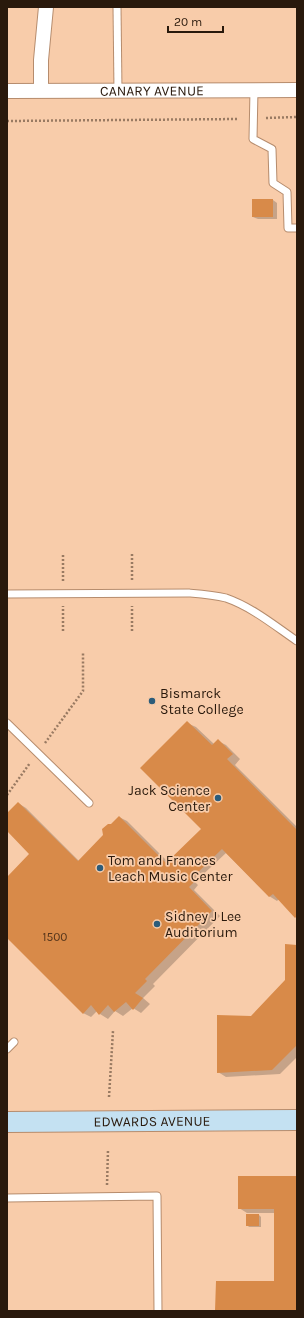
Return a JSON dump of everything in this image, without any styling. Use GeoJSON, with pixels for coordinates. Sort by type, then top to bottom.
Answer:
{"type":"FeatureCollection","features":[{"type":"Feature","properties":{"kind":"street"},"geometry":{"type":"LineString","coordinates":[[41,90],[41,60],[46,7]]}},
{"type":"Feature","properties":{"kind":"street","name":"CANARY AVENUE"},"geometry":{"type":"LineString","coordinates":[[7,91],[297,90]]}},
{"type":"Feature","properties":{"kind":"street","name":"EDWARDS AVENUE"},"geometry":{"type":"LineString","coordinates":[[7,1122],[297,1120]]}},
{"type":"Feature","properties":{"kind":"lane"},"geometry":{"type":"LineString","coordinates":[[117,7],[118,91]]}},
{"type":"Feature","properties":{"kind":"lane"},"geometry":{"type":"LineString","coordinates":[[254,90],[253,139],[272,149],[273,183],[287,192],[288,228],[297,228]]}},
{"type":"Feature","properties":{"kind":"lane"},"geometry":{"type":"LineString","coordinates":[[7,594],[189,593],[226,598],[248,608],[297,641]]}},
{"type":"Feature","properties":{"kind":"lane"},"geometry":{"type":"LineString","coordinates":[[7,723],[89,803]]}},
{"type":"Feature","properties":{"kind":"lane"},"geometry":{"type":"LineString","coordinates":[[7,1049],[14,1042]]}},
{"type":"Feature","properties":{"kind":"lane"},"geometry":{"type":"LineString","coordinates":[[7,1198],[156,1196],[158,1311]]}},
{"type":"Feature","properties":{"kind":"path"},"geometry":{"type":"LineString","coordinates":[[266,118],[297,117]]}},
{"type":"Feature","properties":{"kind":"path"},"geometry":{"type":"LineString","coordinates":[[7,121],[239,119]]}},
{"type":"Feature","properties":{"kind":"path"},"geometry":{"type":"LineString","coordinates":[[63,554],[63,582]]}},
{"type":"Feature","properties":{"kind":"path"},"geometry":{"type":"LineString","coordinates":[[132,554],[132,582]]}},
{"type":"Feature","properties":{"kind":"path"},"geometry":{"type":"LineString","coordinates":[[63,606],[63,630]]}},
{"type":"Feature","properties":{"kind":"path"},"geometry":{"type":"LineString","coordinates":[[132,606],[132,631]]}},
{"type":"Feature","properties":{"kind":"path"},"geometry":{"type":"LineString","coordinates":[[7,795],[83,691],[83,652]]}},
{"type":"Feature","properties":{"kind":"path"},"geometry":{"type":"LineString","coordinates":[[109,1097],[113,1031]]}},
{"type":"Feature","properties":{"kind":"path"},"geometry":{"type":"LineString","coordinates":[[107,1188],[108,1150]]}},
{"type":"Feature","properties":{"kind":"building"},"geometry":{"type":"Polygon","coordinates":[[[252,199],[273,199],[273,217],[252,217],[252,199]]]}},
{"type":"Feature","properties":{"kind":"building"},"geometry":{"type":"Polygon","coordinates":[[[187,721],[212,745],[218,739],[233,754],[227,759],[297,830],[297,916],[295,918],[273,894],[269,897],[222,849],[191,879],[194,882],[189,887],[212,911],[145,979],[147,981],[135,993],[143,998],[133,1010],[126,1002],[114,1012],[108,1005],[99,1015],[91,1005],[83,1014],[7,938],[7,877],[29,854],[7,831],[7,813],[18,802],[78,861],[103,835],[102,829],[108,824],[111,824],[119,816],[166,863],[201,829],[140,768],[187,721]]]}},
{"type":"Feature","properties":{"kind":"building"},"geometry":{"type":"Polygon","coordinates":[[[285,944],[297,945],[297,1045],[272,1070],[217,1073],[217,1015],[251,1016],[285,980],[285,944]]]}},
{"type":"Feature","properties":{"kind":"building"},"geometry":{"type":"Polygon","coordinates":[[[238,1176],[297,1176],[297,1311],[215,1311],[216,1281],[274,1281],[274,1209],[238,1209],[238,1176]]]}},
{"type":"Feature","properties":{"kind":"building"},"geometry":{"type":"Polygon","coordinates":[[[246,1214],[259,1214],[259,1226],[246,1226],[246,1214]]]}},
{"type":"Feature","properties":{"kind":"place","name":"Bismarck State College"},"geometry":{"type":"Point","coordinates":[152,701]}},
{"type":"Feature","properties":{"kind":"place","name":"Jack Science Center"},"geometry":{"type":"Point","coordinates":[218,798]}},
{"type":"Feature","properties":{"kind":"place","name":"Tom and Frances Leach Music Center"},"geometry":{"type":"Point","coordinates":[100,868]}},
{"type":"Feature","properties":{"kind":"place","name":"Sidney J Lee Auditorium"},"geometry":{"type":"Point","coordinates":[157,924]}}]}
